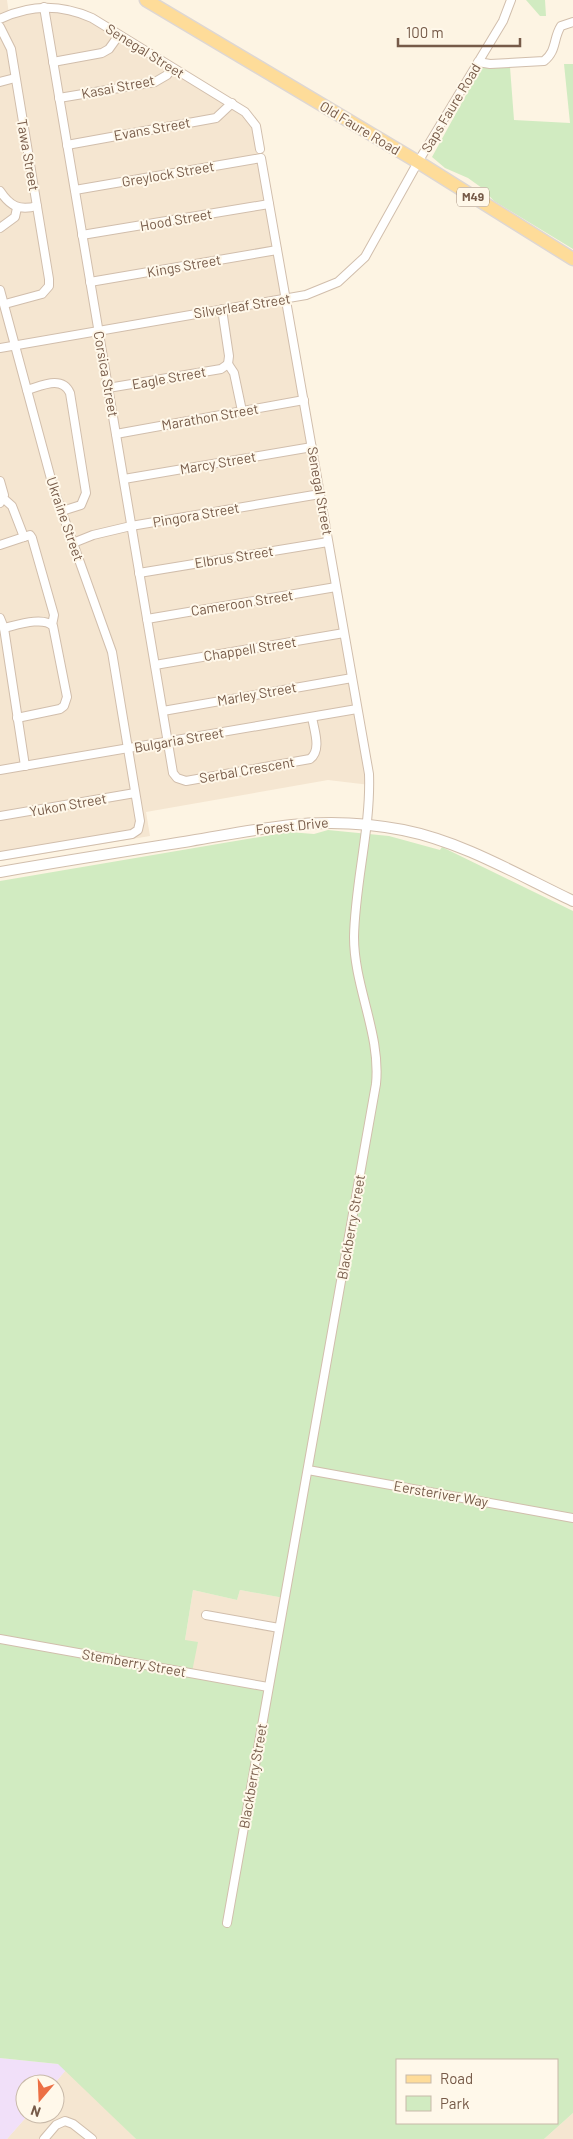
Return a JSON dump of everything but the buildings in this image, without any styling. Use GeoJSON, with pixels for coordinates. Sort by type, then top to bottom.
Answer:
{"type":"FeatureCollection","features":[{"type":"Feature","properties":{"kind":"main road","name":"Old Faure Road"},"geometry":{"type":"LineString","coordinates":[[146,0],[418,162],[573,259]]}},
{"type":"Feature","properties":{"kind":"street","name":"Saps Faure Road"},"geometry":{"type":"LineString","coordinates":[[418,162],[503,21],[511,0]]}},
{"type":"Feature","properties":{"kind":"street","name":"Senegal Street"},"geometry":{"type":"LineString","coordinates":[[0,19],[18,11],[44,7],[64,8],[83,14],[232,103],[252,118],[256,126],[260,149]]}},
{"type":"Feature","properties":{"kind":"street","name":"Corsica Street"},"geometry":{"type":"LineString","coordinates":[[44,7],[168,742]]}},
{"type":"Feature","properties":{"kind":"street"},"geometry":{"type":"LineString","coordinates":[[478,62],[490,64],[544,61],[551,55],[556,32],[561,26],[573,22]]}},
{"type":"Feature","properties":{"kind":"street","name":"Tawa Street"},"geometry":{"type":"LineString","coordinates":[[0,27],[11,49],[49,286],[42,294],[5,304]]}},
{"type":"Feature","properties":{"kind":"street"},"geometry":{"type":"LineString","coordinates":[[53,62],[102,53],[109,50],[119,35]]}},
{"type":"Feature","properties":{"kind":"street","name":"Kasai Street"},"geometry":{"type":"LineString","coordinates":[[59,98],[155,82],[167,75],[172,68]]}},
{"type":"Feature","properties":{"kind":"street"},"geometry":{"type":"LineString","coordinates":[[0,82],[15,78]]}},
{"type":"Feature","properties":{"kind":"street","name":"Evans Street"},"geometry":{"type":"LineString","coordinates":[[67,145],[216,118],[232,103]]}},
{"type":"Feature","properties":{"kind":"street","name":"Senegal Street"},"geometry":{"type":"LineString","coordinates":[[261,158],[369,774],[370,796],[365,824]]}},
{"type":"Feature","properties":{"kind":"street","name":"Greylock Street"},"geometry":{"type":"LineString","coordinates":[[75,190],[261,158]]}},
{"type":"Feature","properties":{"kind":"street","name":"Silverleaf Street"},"geometry":{"type":"LineString","coordinates":[[0,348],[322,290],[338,282],[354,269],[369,250],[418,162]]}},
{"type":"Feature","properties":{"kind":"street"},"geometry":{"type":"LineString","coordinates":[[0,191],[10,204],[17,208],[37,206]]}},
{"type":"Feature","properties":{"kind":"street","name":"Hood Street"},"geometry":{"type":"LineString","coordinates":[[82,236],[269,204]]}},
{"type":"Feature","properties":{"kind":"street"},"geometry":{"type":"LineString","coordinates":[[0,228],[15,217],[17,208]]}},
{"type":"Feature","properties":{"kind":"street","name":"Kings Street"},"geometry":{"type":"LineString","coordinates":[[90,282],[277,250]]}},
{"type":"Feature","properties":{"kind":"street","name":"Ukraine Street"},"geometry":{"type":"LineString","coordinates":[[0,290],[62,511],[112,652],[140,824],[132,834],[0,856]]}},
{"type":"Feature","properties":{"kind":"street"},"geometry":{"type":"LineString","coordinates":[[222,309],[229,356],[228,364],[234,373],[242,412]]}},
{"type":"Feature","properties":{"kind":"street","name":"Eagle Street"},"geometry":{"type":"LineString","coordinates":[[108,388],[221,369],[228,364]]}},
{"type":"Feature","properties":{"kind":"street"},"geometry":{"type":"LineString","coordinates":[[28,390],[58,382],[65,385],[70,393],[86,493],[85,500],[78,506],[62,511]]}},
{"type":"Feature","properties":{"kind":"street","name":"Marathon Street"},"geometry":{"type":"LineString","coordinates":[[116,434],[304,400]]}},
{"type":"Feature","properties":{"kind":"street","name":"Marcy Street"},"geometry":{"type":"LineString","coordinates":[[124,479],[312,447]]}},
{"type":"Feature","properties":{"kind":"street"},"geometry":{"type":"LineString","coordinates":[[0,481],[3,490],[1,501],[12,506],[24,537]]}},
{"type":"Feature","properties":{"kind":"street","name":"Pingora Street"},"geometry":{"type":"LineString","coordinates":[[73,543],[93,534],[131,526],[320,494]]}},
{"type":"Feature","properties":{"kind":"street"},"geometry":{"type":"LineString","coordinates":[[0,545],[30,535],[32,538],[44,572],[44,586],[54,615],[52,625],[55,631],[67,701],[60,709],[17,718]]}},
{"type":"Feature","properties":{"kind":"street","name":"Elbrus Street"},"geometry":{"type":"LineString","coordinates":[[139,572],[328,542]]}},
{"type":"Feature","properties":{"kind":"street","name":"Cameroon Street"},"geometry":{"type":"LineString","coordinates":[[147,619],[336,587]]}},
{"type":"Feature","properties":{"kind":"street"},"geometry":{"type":"LineString","coordinates":[[0,618],[4,628],[25,766]]}},
{"type":"Feature","properties":{"kind":"street"},"geometry":{"type":"LineString","coordinates":[[4,628],[41,622],[52,625]]}},
{"type":"Feature","properties":{"kind":"street","name":"Chappell Street"},"geometry":{"type":"LineString","coordinates":[[155,665],[344,633]]}},
{"type":"Feature","properties":{"kind":"street","name":"Marley Street"},"geometry":{"type":"LineString","coordinates":[[162,711],[352,678]]}},
{"type":"Feature","properties":{"kind":"street","name":"Bulgaria Street"},"geometry":{"type":"LineString","coordinates":[[0,770],[358,709]]}},
{"type":"Feature","properties":{"kind":"street","name":"Serbal Crescent"},"geometry":{"type":"LineString","coordinates":[[168,742],[173,773],[183,781],[299,762],[310,759],[316,753],[312,717]]}},
{"type":"Feature","properties":{"kind":"street","name":"Yukon Street"},"geometry":{"type":"LineString","coordinates":[[0,816],[136,793]]}},
{"type":"Feature","properties":{"kind":"street","name":"Forest Drive"},"geometry":{"type":"LineString","coordinates":[[0,872],[280,825],[328,821],[403,830],[450,844],[573,901]]}},
{"type":"Feature","properties":{"kind":"street","name":"Blackberry Street"},"geometry":{"type":"LineString","coordinates":[[227,1923],[377,1074],[375,1048],[354,938],[365,824]]}},
{"type":"Feature","properties":{"kind":"street","name":"Eersteriver Way"},"geometry":{"type":"LineString","coordinates":[[308,1470],[573,1518]]}},
{"type":"Feature","properties":{"kind":"street"},"geometry":{"type":"LineString","coordinates":[[206,1615],[279,1628]]}},
{"type":"Feature","properties":{"kind":"street","name":"Stemberry Street"},"geometry":{"type":"LineString","coordinates":[[0,1639],[268,1687]]}},
{"type":"Feature","properties":{"kind":"street"},"geometry":{"type":"LineString","coordinates":[[44,2139],[56,2125],[65,2121],[73,2124],[92,2139]]}},
{"type":"Feature","properties":{"kind":"shaded area"},"geometry":{"type":"Polygon","coordinates":[[[0,0],[7,0],[9,14],[28,9],[73,11],[232,104],[255,125],[370,785],[328,780],[146,812],[150,836],[0,861],[0,0]]]}},
{"type":"Feature","properties":{"kind":"shaded area"},"geometry":{"type":"Polygon","coordinates":[[[193,1590],[237,1600],[240,1590],[284,1598],[267,1686],[191,1672],[185,1640],[193,1590]]]}},
{"type":"Feature","properties":{"kind":"shaded area"},"geometry":{"type":"Polygon","coordinates":[[[0,2058],[58,2064],[66,2070],[63,2074],[15,2074],[15,2124],[20,2124],[7,2139],[0,2139],[0,2058]]]}},
{"type":"Feature","properties":{"kind":"shaded area"},"geometry":{"type":"Polygon","coordinates":[[[66,2070],[136,2139],[7,2139],[20,2124],[65,2124],[65,2074],[63,2074],[66,2070]]]}},
{"type":"Feature","properties":{"kind":"shaded area"},"geometry":{"type":"Polygon","coordinates":[[[573,2113],[573,2139],[544,2139],[573,2113]]]}},
{"type":"Feature","properties":{"kind":"green space"},"geometry":{"type":"Polygon","coordinates":[[[526,0],[545,0],[546,16],[540,16],[526,0]]]}},
{"type":"Feature","properties":{"kind":"green space"},"geometry":{"type":"Polygon","coordinates":[[[564,64],[573,64],[573,249],[494,201],[482,188],[468,178],[445,168],[432,157],[482,66],[510,67],[514,120],[570,123],[564,64]]]}},
{"type":"Feature","properties":{"kind":"green space"},"geometry":{"type":"Polygon","coordinates":[[[328,830],[389,836],[440,850],[442,847],[573,911],[573,2113],[544,2139],[136,2139],[58,2064],[0,2058],[0,881],[289,832],[314,834],[328,830]],[[193,1590],[185,1640],[198,1642],[192,1672],[267,1686],[284,1598],[240,1590],[237,1600],[193,1590]]]}}]}
